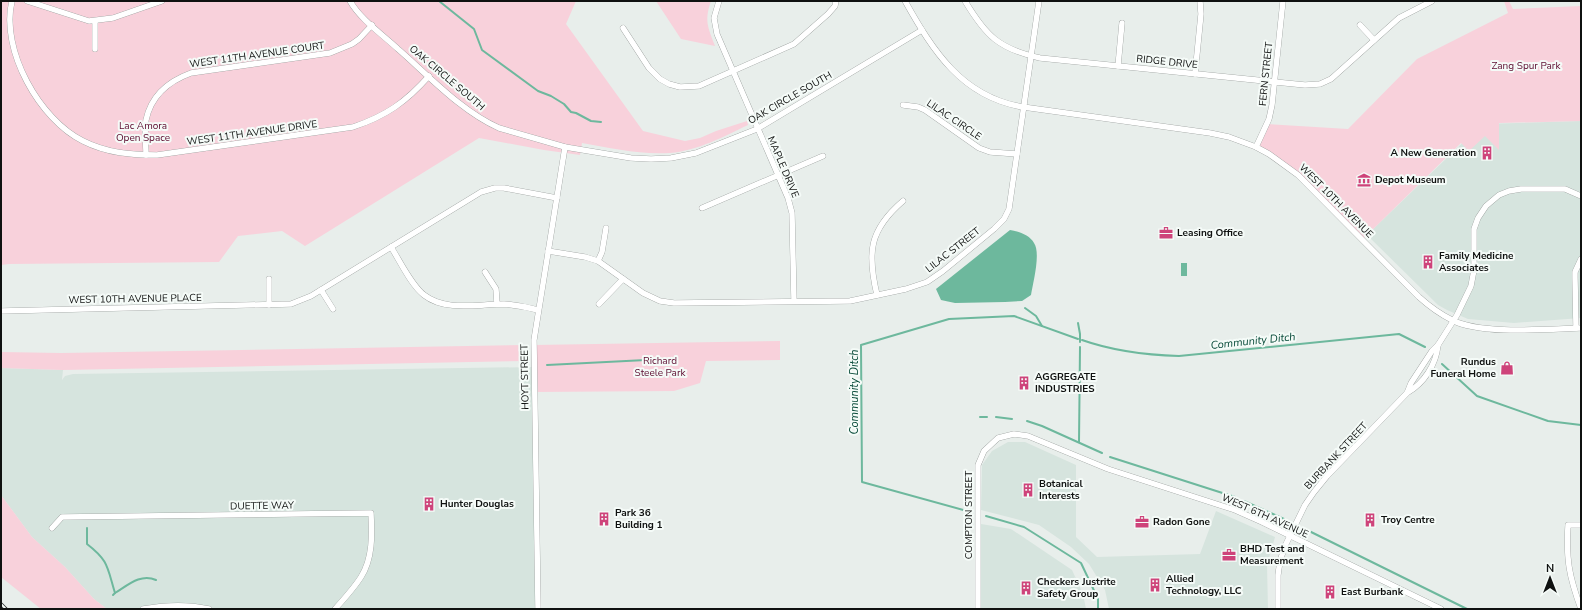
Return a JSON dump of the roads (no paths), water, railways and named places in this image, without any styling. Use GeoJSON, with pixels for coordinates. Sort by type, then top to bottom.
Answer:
{"type":"FeatureCollection","features":[{"type":"Feature","properties":{"kind":"street"},"geometry":{"type":"LineString","coordinates":[[4,24],[8,8],[12,1]]}},
{"type":"Feature","properties":{"kind":"street"},"geometry":{"type":"LineString","coordinates":[[27,1],[83,20],[95,21],[130,14],[162,1]]}},
{"type":"Feature","properties":{"kind":"street","name":"OAK CIRCLE SOUTH"},"geometry":{"type":"LineString","coordinates":[[350,1],[372,25],[429,76],[475,116],[489,124],[565,147],[631,158],[671,158],[696,153],[757,129],[922,30]]}},
{"type":"Feature","properties":{"kind":"street","name":"MAPLE DRIVE"},"geometry":{"type":"LineString","coordinates":[[719,1],[714,18],[716,30],[757,129],[788,198],[792,213],[794,301]]}},
{"type":"Feature","properties":{"kind":"street"},"geometry":{"type":"LineString","coordinates":[[623,28],[649,68],[660,79],[669,84],[685,87],[699,86],[794,44],[828,14],[835,6],[836,1]]}},
{"type":"Feature","properties":{"kind":"street","name":"WEST 10TH AVENUE"},"geometry":{"type":"LineString","coordinates":[[905,1],[922,30],[946,65],[965,82],[994,99],[1011,105],[1023,107],[1210,133],[1229,137],[1256,147],[1292,170],[1419,297],[1453,321],[1491,329],[1578,328]]}},
{"type":"Feature","properties":{"kind":"street","name":"RIDGE DRIVE"},"geometry":{"type":"LineString","coordinates":[[965,1],[981,26],[995,40],[1014,51],[1032,56],[1195,74],[1305,84],[1325,82],[1338,74],[1399,18],[1432,1]]}},
{"type":"Feature","properties":{"kind":"street","name":"LILAC STREET"},"geometry":{"type":"LineString","coordinates":[[548,251],[585,257],[598,261],[643,293],[660,301],[674,303],[850,300],[877,295],[927,282],[943,271],[994,229],[1004,219],[1010,209],[1023,107],[1032,56],[1039,1]]}},
{"type":"Feature","properties":{"kind":"street"},"geometry":{"type":"LineString","coordinates":[[1195,74],[1201,14],[1200,1]]}},
{"type":"Feature","properties":{"kind":"street","name":"FERN STREET"},"geometry":{"type":"LineString","coordinates":[[1256,147],[1270,114],[1275,82],[1283,1]]}},
{"type":"Feature","properties":{"kind":"street"},"geometry":{"type":"LineString","coordinates":[[95,21],[95,49]]}},
{"type":"Feature","properties":{"kind":"street"},"geometry":{"type":"LineString","coordinates":[[1118,66],[1122,23]]}},
{"type":"Feature","properties":{"kind":"street","name":"WEST 11TH AVENUE COURT"},"geometry":{"type":"LineString","coordinates":[[146,155],[146,127],[148,115],[153,102],[174,80],[191,73],[330,53],[352,44],[372,25]]}},
{"type":"Feature","properties":{"kind":"street"},"geometry":{"type":"LineString","coordinates":[[1360,25],[1374,40]]}},
{"type":"Feature","properties":{"kind":"street","name":"WEST 11TH AVENUE DRIVE"},"geometry":{"type":"LineString","coordinates":[[21,83],[43,113],[56,125],[70,134],[101,148],[126,154],[157,155],[353,127],[371,121],[392,110],[414,93],[429,76]]}},
{"type":"Feature","properties":{"kind":"street","name":"LILAC CIRCLE"},"geometry":{"type":"LineString","coordinates":[[903,105],[918,107],[925,110],[979,148],[990,152],[1018,154]]}},
{"type":"Feature","properties":{"kind":"street","name":"HOYT STREET"},"geometry":{"type":"LineString","coordinates":[[538,609],[534,340],[565,147]]}},
{"type":"Feature","properties":{"kind":"street"},"geometry":{"type":"LineString","coordinates":[[702,208],[823,156]]}},
{"type":"Feature","properties":{"kind":"street","name":"WEST 10TH AVENUE PLACE"},"geometry":{"type":"LineString","coordinates":[[1,311],[289,305],[321,290],[470,198],[488,189],[504,188],[557,198]]}},
{"type":"Feature","properties":{"kind":"street","name":"BURBANK STREET"},"geometry":{"type":"LineString","coordinates":[[1278,609],[1278,575],[1280,561],[1305,505],[1320,484],[1407,393],[1411,383],[1453,321],[1471,286],[1474,272],[1474,229],[1478,218],[1489,202],[1499,195],[1509,191],[1521,189],[1565,189],[1581,196]]}},
{"type":"Feature","properties":{"kind":"street"},"geometry":{"type":"LineString","coordinates":[[877,295],[872,274],[872,247],[881,225],[903,202]]}},
{"type":"Feature","properties":{"kind":"street"},"geometry":{"type":"LineString","coordinates":[[598,261],[602,252],[606,228]]}},
{"type":"Feature","properties":{"kind":"street"},"geometry":{"type":"LineString","coordinates":[[391,247],[417,288],[432,300],[447,305],[497,304],[513,305],[538,310]]}},
{"type":"Feature","properties":{"kind":"street"},"geometry":{"type":"LineString","coordinates":[[1578,328],[1575,272],[1581,259]]}},
{"type":"Feature","properties":{"kind":"street"},"geometry":{"type":"LineString","coordinates":[[486,272],[496,289],[497,304]]}},
{"type":"Feature","properties":{"kind":"street"},"geometry":{"type":"LineString","coordinates":[[269,279],[269,305]]}},
{"type":"Feature","properties":{"kind":"street"},"geometry":{"type":"LineString","coordinates":[[599,304],[623,279]]}},
{"type":"Feature","properties":{"kind":"street"},"geometry":{"type":"LineString","coordinates":[[321,290],[333,309]]}},
{"type":"Feature","properties":{"kind":"street","name":"COMPTON STREET"},"geometry":{"type":"LineString","coordinates":[[978,609],[979,461],[984,451],[998,438],[1020,434],[1075,456]]}},
{"type":"Feature","properties":{"kind":"street","name":"WEST 6TH AVENUE"},"geometry":{"type":"LineString","coordinates":[[1075,456],[1152,484],[1228,508],[1290,536],[1441,609]]}},
{"type":"Feature","properties":{"kind":"street","name":"DUETTE WAY"},"geometry":{"type":"LineString","coordinates":[[52,528],[62,517],[371,513],[372,540],[367,563],[361,577],[336,609]]}},
{"type":"Feature","properties":{"kind":"street"},"geometry":{"type":"LineString","coordinates":[[1581,525],[1568,525],[1567,543],[1569,572],[1581,609]]}},
{"type":"Feature","properties":{"kind":"street"},"geometry":{"type":"LineString","coordinates":[[143,609],[171,605],[192,606],[209,609]]}},
{"type":"Feature","properties":{"kind":"waterway"},"geometry":{"type":"LineString","coordinates":[[439,1],[474,29],[482,50],[538,91],[551,96],[564,104],[571,112],[591,121],[601,122]]}},
{"type":"Feature","properties":{"kind":"waterway"},"geometry":{"type":"LineString","coordinates":[[1025,308],[1036,316],[1042,326]]}},
{"type":"Feature","properties":{"kind":"waterway","name":"Community Ditch"},"geometry":{"type":"LineString","coordinates":[[967,511],[862,482],[861,345],[949,319],[1014,316],[1078,339]]}},
{"type":"Feature","properties":{"kind":"waterway"},"geometry":{"type":"LineString","coordinates":[[1078,323],[1080,342]]}},
{"type":"Feature","properties":{"kind":"waterway","name":"Community Ditch"},"geometry":{"type":"LineString","coordinates":[[1082,340],[1130,352],[1179,356],[1399,334],[1425,347]]}},
{"type":"Feature","properties":{"kind":"waterway"},"geometry":{"type":"LineString","coordinates":[[1079,442],[1080,347]]}},
{"type":"Feature","properties":{"kind":"waterway"},"geometry":{"type":"LineString","coordinates":[[547,365],[646,360]]}},
{"type":"Feature","properties":{"kind":"waterway","name":"Community Ditch"},"geometry":{"type":"LineString","coordinates":[[1442,364],[1477,396],[1548,421],[1581,425]]}},
{"type":"Feature","properties":{"kind":"waterway"},"geometry":{"type":"LineString","coordinates":[[980,417],[987,417]]}},
{"type":"Feature","properties":{"kind":"waterway"},"geometry":{"type":"LineString","coordinates":[[996,417],[1012,419]]}},
{"type":"Feature","properties":{"kind":"waterway"},"geometry":{"type":"LineString","coordinates":[[1027,421],[1042,426],[1102,453]]}},
{"type":"Feature","properties":{"kind":"waterway"},"geometry":{"type":"LineString","coordinates":[[1110,457],[1235,497]]}},
{"type":"Feature","properties":{"kind":"waterway"},"geometry":{"type":"LineString","coordinates":[[1244,501],[1284,519]]}},
{"type":"Feature","properties":{"kind":"waterway","name":"Community Ditch"},"geometry":{"type":"LineString","coordinates":[[986,516],[1024,527],[1081,563],[1098,599],[1098,609]]}},
{"type":"Feature","properties":{"kind":"waterway"},"geometry":{"type":"LineString","coordinates":[[87,528],[87,544],[100,555],[106,565],[115,593],[113,595]]}},
{"type":"Feature","properties":{"kind":"waterway"},"geometry":{"type":"LineString","coordinates":[[1305,529],[1467,609]]}},
{"type":"Feature","properties":{"kind":"waterway"},"geometry":{"type":"LineString","coordinates":[[115,593],[140,579],[150,578],[156,580]]}},
{"type":"Feature","properties":{"kind":"railway"},"geometry":{"type":"LineString","coordinates":[[1,604],[6,609]]}},
{"type":"Feature","properties":{"kind":"place","name":"A New Generation"},"geometry":{"type":"Point","coordinates":[1487,153]}},
{"type":"Feature","properties":{"kind":"place","name":"Depot Museum"},"geometry":{"type":"Point","coordinates":[1364,180]}},
{"type":"Feature","properties":{"kind":"place","name":"Leasing Office"},"geometry":{"type":"Point","coordinates":[1166,233]}},
{"type":"Feature","properties":{"kind":"place","name":"Family Medicine Associates"},"geometry":{"type":"Point","coordinates":[1428,262]}},
{"type":"Feature","properties":{"kind":"place","name":"Rundus Funeral Home"},"geometry":{"type":"Point","coordinates":[1507,368]}},
{"type":"Feature","properties":{"kind":"place","name":"AGGREGATE INDUSTRIES"},"geometry":{"type":"Point","coordinates":[1024,383]}},
{"type":"Feature","properties":{"kind":"place","name":"Botanical Interests"},"geometry":{"type":"Point","coordinates":[1028,490]}},
{"type":"Feature","properties":{"kind":"place","name":"Hunter Douglas"},"geometry":{"type":"Point","coordinates":[429,504]}},
{"type":"Feature","properties":{"kind":"place","name":"Park 36 Building 1"},"geometry":{"type":"Point","coordinates":[604,519]}},
{"type":"Feature","properties":{"kind":"place","name":"Troy Centre"},"geometry":{"type":"Point","coordinates":[1370,520]}},
{"type":"Feature","properties":{"kind":"place","name":"Radon Gone"},"geometry":{"type":"Point","coordinates":[1142,522]}},
{"type":"Feature","properties":{"kind":"place","name":"BHD Test and Measurement"},"geometry":{"type":"Point","coordinates":[1229,555]}},
{"type":"Feature","properties":{"kind":"place","name":"Allied Technology, LLC"},"geometry":{"type":"Point","coordinates":[1155,585]}},
{"type":"Feature","properties":{"kind":"place","name":"Checkers Justrite Safety Group"},"geometry":{"type":"Point","coordinates":[1026,588]}},
{"type":"Feature","properties":{"kind":"place","name":"East Burbank"},"geometry":{"type":"Point","coordinates":[1330,592]}},
{"type":"Feature","properties":{"kind":"park label","name":"Zang Spur Park"},"geometry":{"type":"Point","coordinates":[1526,66]}},
{"type":"Feature","properties":{"kind":"park label","name":"Lac Amora Open Space"},"geometry":{"type":"Point","coordinates":[143,132]}},
{"type":"Feature","properties":{"kind":"park label","name":"Richard Steele Park"},"geometry":{"type":"Point","coordinates":[660,366]}}]}
